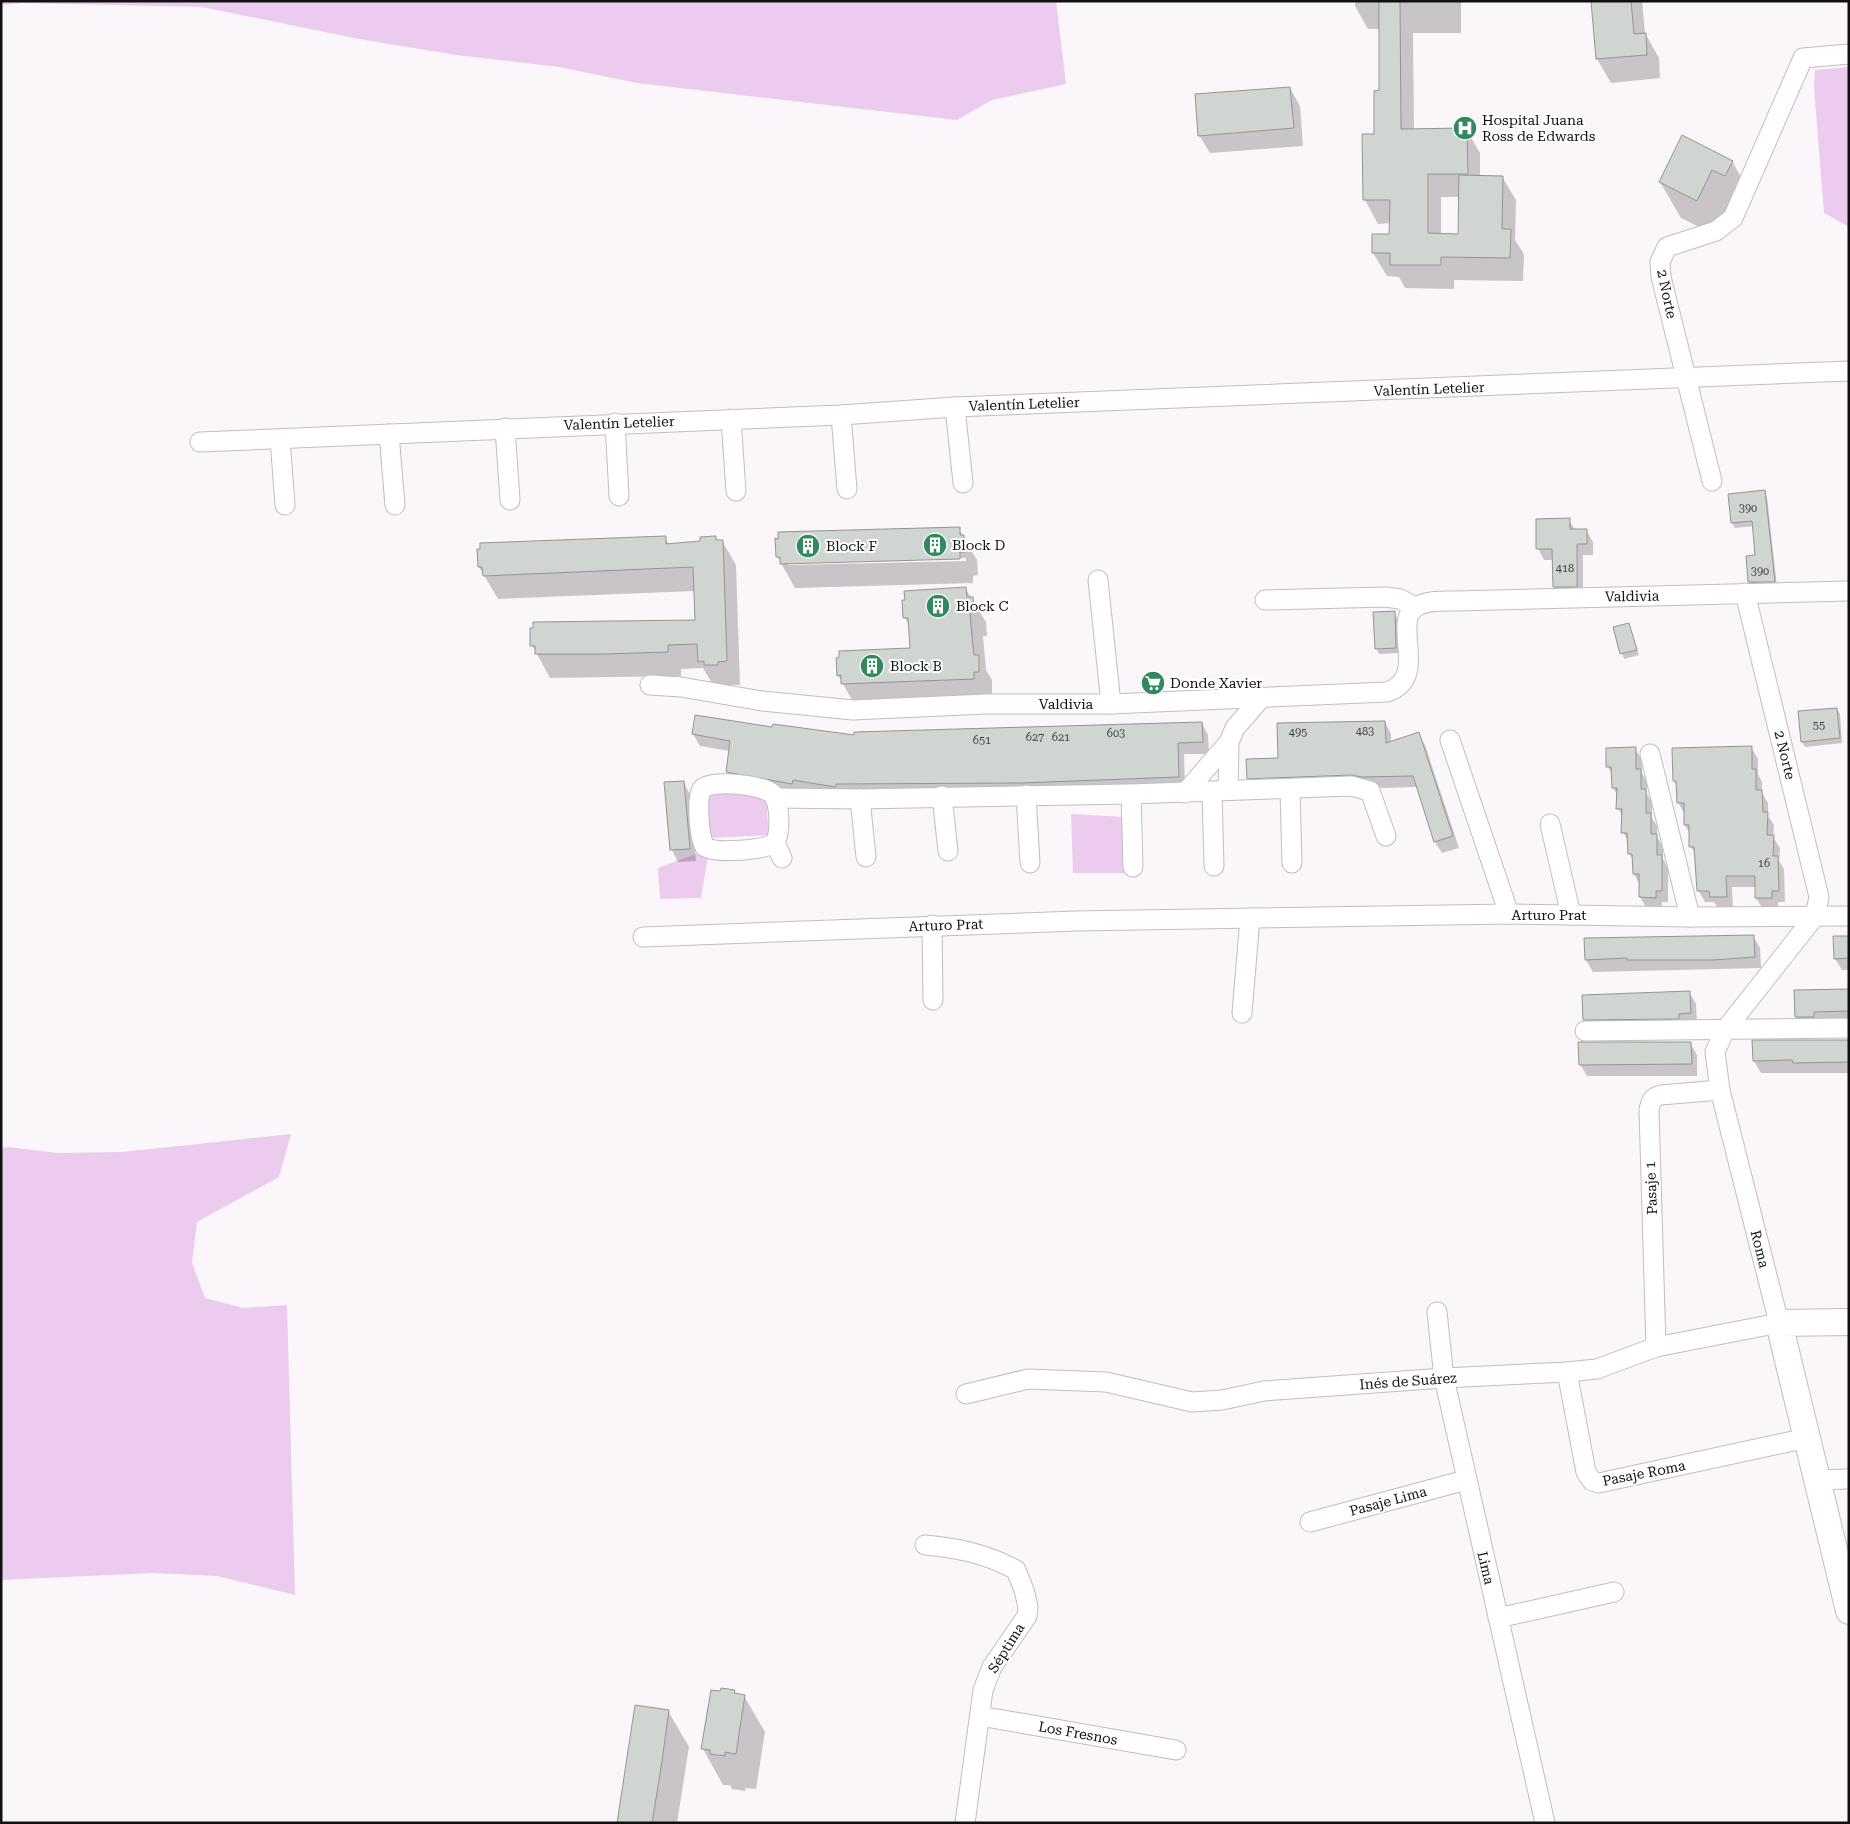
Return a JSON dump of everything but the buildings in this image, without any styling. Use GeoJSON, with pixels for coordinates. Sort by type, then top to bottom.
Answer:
{"type":"FeatureCollection","features":[{"type":"Feature","properties":{"kind":"street","name":"2 Norte"},"geometry":{"type":"LineString","coordinates":[[1712,481],[1661,277],[1662,254],[1667,247],[1716,231],[1733,218],[1803,58],[1849,54]]}},
{"type":"Feature","properties":{"kind":"street","name":"Valentín Letelier"},"geometry":{"type":"LineString","coordinates":[[200,442],[615,423],[841,415],[955,407],[1849,371]]}},
{"type":"Feature","properties":{"kind":"street"},"geometry":{"type":"LineString","coordinates":[[955,407],[963,483]]}},
{"type":"Feature","properties":{"kind":"street"},"geometry":{"type":"LineString","coordinates":[[841,415],[847,489]]}},
{"type":"Feature","properties":{"kind":"street"},"geometry":{"type":"LineString","coordinates":[[731,419],[736,491]]}},
{"type":"Feature","properties":{"kind":"street"},"geometry":{"type":"LineString","coordinates":[[615,423],[619,496]]}},
{"type":"Feature","properties":{"kind":"street"},"geometry":{"type":"LineString","coordinates":[[506,428],[510,500]]}},
{"type":"Feature","properties":{"kind":"street"},"geometry":{"type":"LineString","coordinates":[[389,434],[395,506]]}},
{"type":"Feature","properties":{"kind":"street"},"geometry":{"type":"LineString","coordinates":[[280,438],[285,505]]}},
{"type":"Feature","properties":{"kind":"street"},"geometry":{"type":"LineString","coordinates":[[1098,580],[1111,704]]}},
{"type":"Feature","properties":{"kind":"street","name":"Valdivia"},"geometry":{"type":"LineString","coordinates":[[650,685],[681,687],[762,702],[852,710],[986,704],[1111,704],[1387,692],[1400,685],[1407,672],[1408,626],[1411,612],[1415,607],[1437,602],[1849,591]]}},
{"type":"Feature","properties":{"kind":"street","name":"2 Norte"},"geometry":{"type":"LineString","coordinates":[[1745,593],[1819,897],[1815,916]]}},
{"type":"Feature","properties":{"kind":"street"},"geometry":{"type":"LineString","coordinates":[[1265,600],[1386,597],[1400,599],[1415,607]]}},
{"type":"Feature","properties":{"kind":"street"},"geometry":{"type":"LineString","coordinates":[[1214,866],[1220,791],[1229,742],[1235,728],[1262,697]]}},
{"type":"Feature","properties":{"kind":"street"},"geometry":{"type":"LineString","coordinates":[[1450,740],[1509,914]]}},
{"type":"Feature","properties":{"kind":"street"},"geometry":{"type":"LineString","coordinates":[[1185,793],[1229,742]]}},
{"type":"Feature","properties":{"kind":"street"},"geometry":{"type":"LineString","coordinates":[[1650,754],[1690,917]]}},
{"type":"Feature","properties":{"kind":"street"},"geometry":{"type":"LineString","coordinates":[[775,798],[778,851],[770,846],[714,851],[705,847],[702,840],[699,798],[702,789],[714,784],[763,788],[775,798],[860,799],[1185,793],[1290,790],[1324,786],[1363,788],[1370,791],[1386,836]]}},
{"type":"Feature","properties":{"kind":"street"},"geometry":{"type":"LineString","coordinates":[[1290,790],[1292,863]]}},
{"type":"Feature","properties":{"kind":"street"},"geometry":{"type":"LineString","coordinates":[[1131,794],[1133,867]]}},
{"type":"Feature","properties":{"kind":"street"},"geometry":{"type":"LineString","coordinates":[[1026,795],[1030,863]]}},
{"type":"Feature","properties":{"kind":"street"},"geometry":{"type":"LineString","coordinates":[[942,796],[948,851]]}},
{"type":"Feature","properties":{"kind":"street"},"geometry":{"type":"LineString","coordinates":[[860,799],[866,857]]}},
{"type":"Feature","properties":{"kind":"street"},"geometry":{"type":"LineString","coordinates":[[1550,824],[1572,914]]}},
{"type":"Feature","properties":{"kind":"street","name":"Arturo Prat"},"geometry":{"type":"LineString","coordinates":[[643,937],[932,926],[1250,918],[1509,914],[1690,917],[1849,916]]}},
{"type":"Feature","properties":{"kind":"street","name":"Roma"},"geometry":{"type":"LineString","coordinates":[[1815,916],[1724,1030],[1715,1052],[1720,1090],[1849,1611]]}},
{"type":"Feature","properties":{"kind":"street"},"geometry":{"type":"LineString","coordinates":[[1242,1012],[1250,918]]}},
{"type":"Feature","properties":{"kind":"street"},"geometry":{"type":"LineString","coordinates":[[932,926],[933,1000]]}},
{"type":"Feature","properties":{"kind":"street"},"geometry":{"type":"LineString","coordinates":[[1585,1031],[1849,1028]]}},
{"type":"Feature","properties":{"kind":"street","name":"Pasaje 1"},"geometry":{"type":"LineString","coordinates":[[1656,1347],[1649,1110],[1651,1101],[1654,1097],[1661,1094],[1720,1090]]}},
{"type":"Feature","properties":{"kind":"street","name":"Lima"},"geometry":{"type":"LineString","coordinates":[[1436,1312],[1444,1378],[1545,1823]]}},
{"type":"Feature","properties":{"kind":"street","name":"Inés de Suárez"},"geometry":{"type":"LineString","coordinates":[[966,1394],[1028,1378],[1106,1382],[1192,1402],[1222,1400],[1264,1391],[1444,1378],[1567,1372],[1598,1369],[1656,1347],[1778,1323],[1849,1322]]}},
{"type":"Feature","properties":{"kind":"street","name":"Pasaje Roma"},"geometry":{"type":"LineString","coordinates":[[1567,1372],[1586,1472],[1592,1481],[1600,1483],[1807,1438]]}},
{"type":"Feature","properties":{"kind":"street"},"geometry":{"type":"LineString","coordinates":[[1816,1480],[1849,1479]]}},
{"type":"Feature","properties":{"kind":"street","name":"Pasaje Lima"},"geometry":{"type":"LineString","coordinates":[[1310,1522],[1466,1480]]}},
{"type":"Feature","properties":{"kind":"street","name":"Séptima"},"geometry":{"type":"LineString","coordinates":[[925,1545],[956,1548],[996,1559],[1016,1570],[1028,1607],[1027,1616],[992,1667],[983,1690],[965,1823]]}},
{"type":"Feature","properties":{"kind":"street"},"geometry":{"type":"LineString","coordinates":[[1498,1618],[1614,1592]]}},
{"type":"Feature","properties":{"kind":"street","name":"Los Fresnos"},"geometry":{"type":"LineString","coordinates":[[980,1716],[1176,1750]]}},
{"type":"Feature","properties":{"kind":"shaded area"},"geometry":{"type":"Polygon","coordinates":[[[1,1],[1056,1],[1066,84],[992,100],[957,120],[637,83],[559,67],[456,55],[359,39],[202,7],[23,3],[1,5],[1,1]]]}},
{"type":"Feature","properties":{"kind":"shaded area"},"geometry":{"type":"Polygon","coordinates":[[[1849,67],[1849,227],[1824,213],[1814,88],[1815,70],[1849,67]]]}},
{"type":"Feature","properties":{"kind":"shaded area"},"geometry":{"type":"Polygon","coordinates":[[[708,792],[766,797],[769,835],[709,838],[708,792]]]}},
{"type":"Feature","properties":{"kind":"shaded area"},"geometry":{"type":"Polygon","coordinates":[[[1071,814],[1125,817],[1126,873],[1073,873],[1071,814]]]}},
{"type":"Feature","properties":{"kind":"shaded area"},"geometry":{"type":"Polygon","coordinates":[[[701,852],[708,856],[701,898],[660,899],[658,868],[701,852]]]}},
{"type":"Feature","properties":{"kind":"shaded area"},"geometry":{"type":"Polygon","coordinates":[[[291,1134],[279,1177],[197,1222],[192,1263],[205,1298],[243,1308],[287,1305],[295,1595],[217,1576],[153,1573],[1,1580],[1,1148],[8,1147],[58,1153],[122,1152],[291,1134]]]}},
{"type":"Feature","properties":{"kind":"place","name":"Hospital Juana Ross de Edwards"},"geometry":{"type":"Point","coordinates":[1465,128]}},
{"type":"Feature","properties":{"kind":"place","name":"Block D"},"geometry":{"type":"Point","coordinates":[935,545]}},
{"type":"Feature","properties":{"kind":"place","name":"Block F"},"geometry":{"type":"Point","coordinates":[808,546]}},
{"type":"Feature","properties":{"kind":"place","name":"Block C"},"geometry":{"type":"Point","coordinates":[938,606]}},
{"type":"Feature","properties":{"kind":"place","name":"Block B"},"geometry":{"type":"Point","coordinates":[872,666]}},
{"type":"Feature","properties":{"kind":"place","name":"Donde Xavier"},"geometry":{"type":"Point","coordinates":[1153,683]}}]}
